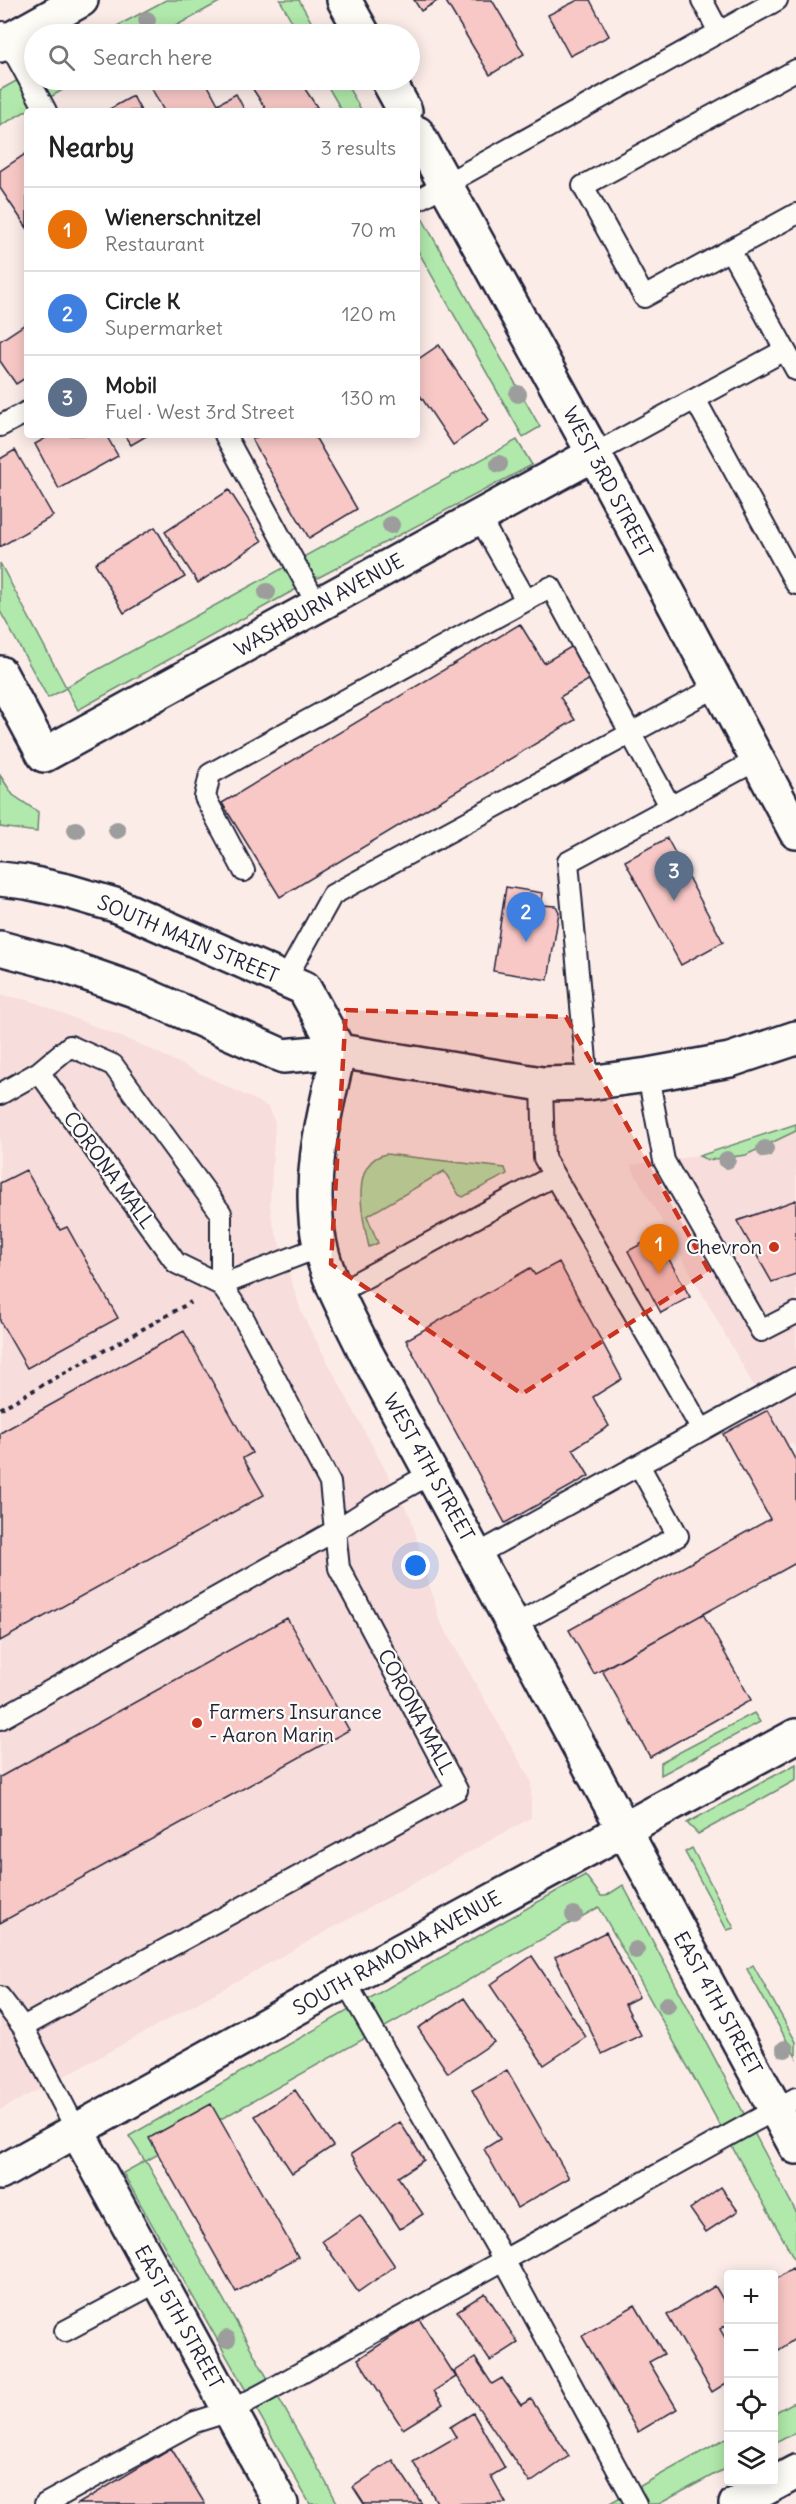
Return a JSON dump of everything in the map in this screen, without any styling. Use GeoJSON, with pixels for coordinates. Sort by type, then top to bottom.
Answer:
{"type":"FeatureCollection","features":[{"type":"Feature","properties":{"kind":"street"},"geometry":{"type":"LineString","coordinates":[[30,24],[81,0]]}},
{"type":"Feature","properties":{"kind":"street"},"geometry":{"type":"LineString","coordinates":[[344,0],[357,24]]}},
{"type":"Feature","properties":{"kind":"street"},"geometry":{"type":"LineString","coordinates":[[2,37],[24,27]]}},
{"type":"Feature","properties":{"kind":"street"},"geometry":{"type":"LineString","coordinates":[[393,90],[403,108]]}},
{"type":"Feature","properties":{"kind":"street","name":"WEST 3RD STREET"},"geometry":{"type":"LineString","coordinates":[[420,138],[594,454],[796,832]]}},
{"type":"Feature","properties":{"kind":"street","name":"WASHBURN AVENUE"},"geometry":{"type":"LineString","coordinates":[[9,709],[44,755],[594,454]]}},
{"type":"Feature","properties":{"kind":"street"},"geometry":{"type":"LineString","coordinates":[[0,673],[9,709]]}},
{"type":"Feature","properties":{"kind":"street","name":"SOUTH MAIN STREET"},"geometry":{"type":"LineString","coordinates":[[0,879],[67,891],[115,905],[304,988],[339,1051]]}},
{"type":"Feature","properties":{"kind":"street"},"geometry":{"type":"LineString","coordinates":[[0,948],[56,963],[134,990],[283,1056],[339,1051],[542,1084],[588,1083],[648,1075],[730,1059],[796,1038]]}},
{"type":"Feature","properties":{"kind":"street","name":"WEST 4TH STREET"},"geometry":{"type":"LineString","coordinates":[[339,1051],[321,1128],[316,1160],[314,1210],[320,1247],[337,1293],[365,1350],[639,1859]]}},
{"type":"Feature","properties":{"kind":"street","name":"SOUTH RAMONA AVENUE"},"geometry":{"type":"LineString","coordinates":[[0,2173],[345,1981],[796,1736]]}},
{"type":"Feature","properties":{"kind":"street","name":"EAST 4TH STREET"},"geometry":{"type":"LineString","coordinates":[[639,1859],[786,2104],[796,2147]]}},
{"type":"Feature","properties":{"kind":"street","name":"EAST 5TH STREET"},"geometry":{"type":"LineString","coordinates":[[77,2131],[281,2504]]}},
{"type":"Feature","properties":{"kind":"street"},"geometry":{"type":"LineString","coordinates":[[736,2504],[796,2472]]}},
{"type":"Feature","properties":{"kind":"lane"},"geometry":{"type":"LineString","coordinates":[[702,0],[719,32]]}},
{"type":"Feature","properties":{"kind":"lane"},"geometry":{"type":"LineString","coordinates":[[420,198],[777,0]]}},
{"type":"Feature","properties":{"kind":"lane"},"geometry":{"type":"LineString","coordinates":[[2,37],[24,74]]}},
{"type":"Feature","properties":{"kind":"lane"},"geometry":{"type":"LineString","coordinates":[[796,70],[584,186],[645,297],[796,214]]}},
{"type":"Feature","properties":{"kind":"lane"},"geometry":{"type":"LineString","coordinates":[[34,90],[44,108]]}},
{"type":"Feature","properties":{"kind":"lane"},"geometry":{"type":"LineString","coordinates":[[730,250],[796,370]]}},
{"type":"Feature","properties":{"kind":"lane"},"geometry":{"type":"LineString","coordinates":[[594,454],[785,350]]}},
{"type":"Feature","properties":{"kind":"lane"},"geometry":{"type":"LineString","coordinates":[[695,399],[796,584]]}},
{"type":"Feature","properties":{"kind":"lane"},"geometry":{"type":"LineString","coordinates":[[0,426],[24,414]]}},
{"type":"Feature","properties":{"kind":"lane"},"geometry":{"type":"LineString","coordinates":[[227,438],[318,606]]}},
{"type":"Feature","properties":{"kind":"lane"},"geometry":{"type":"LineString","coordinates":[[479,518],[526,600]]}},
{"type":"Feature","properties":{"kind":"lane"},"geometry":{"type":"LineString","coordinates":[[244,871],[205,797],[210,774],[551,586],[670,806]]}},
{"type":"Feature","properties":{"kind":"lane"},"geometry":{"type":"LineString","coordinates":[[285,980],[332,895],[718,686]]}},
{"type":"Feature","properties":{"kind":"lane"},"geometry":{"type":"LineString","coordinates":[[588,1083],[568,862],[757,760]]}},
{"type":"Feature","properties":{"kind":"lane"},"geometry":{"type":"LineString","coordinates":[[0,1094],[39,1072],[70,1046],[112,1065],[221,1214],[221,1285],[320,1247]]}},
{"type":"Feature","properties":{"kind":"lane","name":"CORONA MALL"},"geometry":{"type":"LineString","coordinates":[[23,2027],[457,1790],[339,1568],[330,1483],[243,1317],[221,1285],[176,1263],[39,1072]]}},
{"type":"Feature","properties":{"kind":"lane"},"geometry":{"type":"LineString","coordinates":[[648,1075],[664,1161],[761,1331],[796,1313]]}},
{"type":"Feature","properties":{"kind":"lane"},"geometry":{"type":"LineString","coordinates":[[542,1084],[544,1158],[552,1176],[702,1430]]}},
{"type":"Feature","properties":{"kind":"lane"},"geometry":{"type":"LineString","coordinates":[[337,1293],[552,1176]]}},
{"type":"Feature","properties":{"kind":"lane"},"geometry":{"type":"LineString","coordinates":[[476,1555],[796,1378]]}},
{"type":"Feature","properties":{"kind":"lane"},"geometry":{"type":"LineString","coordinates":[[514,1625],[678,1536],[639,1465]]}},
{"type":"Feature","properties":{"kind":"lane"},"geometry":{"type":"LineString","coordinates":[[0,1719],[336,1530],[432,1473]]}},
{"type":"Feature","properties":{"kind":"lane"},"geometry":{"type":"LineString","coordinates":[[345,1981],[504,2260],[636,2504]]}},
{"type":"Feature","properties":{"kind":"lane"},"geometry":{"type":"LineString","coordinates":[[0,1997],[23,2027],[77,2131]]}},
{"type":"Feature","properties":{"kind":"lane"},"geometry":{"type":"LineString","coordinates":[[45,2504],[195,2422],[230,2411],[786,2104]]}},
{"type":"Feature","properties":{"kind":"lane"},"geometry":{"type":"LineString","coordinates":[[65,2331],[159,2281]]}},
{"type":"Feature","properties":{"kind":"path"},"geometry":{"type":"LineString","coordinates":[[0,1409],[221,1285]]}},
{"type":"Feature","properties":{"kind":"highlighted area"},"geometry":{"type":"Polygon","coordinates":[[[346,1010],[566,1017],[709,1271],[522,1394],[331,1264],[346,1010]]]}},
{"type":"Feature","properties":{"kind":"shaded area"},"geometry":{"type":"Polygon","coordinates":[[[0,995],[29,1000],[144,1046],[267,1106],[275,1122],[270,1204],[272,1220],[302,1314],[411,1518],[439,1619],[531,1781],[531,1818],[0,2110],[0,995]]]}},
{"type":"Feature","properties":{"kind":"shaded area"},"geometry":{"type":"Polygon","coordinates":[[[796,1123],[796,1450],[792,1442],[787,1445],[630,1165],[699,1156],[796,1123]]]}},
{"type":"Feature","properties":{"kind":"green space"},"geometry":{"type":"Polygon","coordinates":[[[166,0],[223,0],[179,24],[121,24],[166,0]]]}},
{"type":"Feature","properties":{"kind":"green space"},"geometry":{"type":"Polygon","coordinates":[[[280,0],[299,0],[312,24],[293,24],[280,0]]]}},
{"type":"Feature","properties":{"kind":"green space"},"geometry":{"type":"Polygon","coordinates":[[[24,77],[24,90],[63,90],[31,108],[24,108],[24,112],[0,126],[0,90],[24,77]]]}},
{"type":"Feature","properties":{"kind":"green space"},"geometry":{"type":"Polygon","coordinates":[[[330,90],[350,90],[360,108],[340,108],[330,90]]]}},
{"type":"Feature","properties":{"kind":"green space"},"geometry":{"type":"Polygon","coordinates":[[[420,214],[540,427],[523,437],[420,254],[420,214]]]}},
{"type":"Feature","properties":{"kind":"green space"},"geometry":{"type":"Polygon","coordinates":[[[517,440],[532,465],[289,593],[78,710],[66,688],[48,698],[0,611],[0,563],[66,687],[517,440]]]}},
{"type":"Feature","properties":{"kind":"green space"},"geometry":{"type":"Polygon","coordinates":[[[0,775],[13,795],[38,812],[37,832],[0,827],[0,775]]]}},
{"type":"Feature","properties":{"kind":"green space"},"geometry":{"type":"Polygon","coordinates":[[[796,1124],[796,1131],[746,1155],[708,1160],[699,1156],[796,1124]]]}},
{"type":"Feature","properties":{"kind":"green space"},"geometry":{"type":"Polygon","coordinates":[[[386,1154],[505,1168],[507,1174],[463,1197],[459,1195],[444,1171],[367,1216],[378,1243],[369,1247],[362,1208],[362,1180],[366,1168],[374,1159],[386,1154]]]}},
{"type":"Feature","properties":{"kind":"green space"},"geometry":{"type":"Polygon","coordinates":[[[754,1713],[760,1722],[661,1775],[661,1762],[754,1713]]]}},
{"type":"Feature","properties":{"kind":"green space"},"geometry":{"type":"Polygon","coordinates":[[[796,1764],[796,1780],[698,1834],[687,1823],[796,1764]]]}},
{"type":"Feature","properties":{"kind":"green space"},"geometry":{"type":"Polygon","coordinates":[[[692,1848],[734,1928],[727,1930],[685,1852],[692,1848]]]}},
{"type":"Feature","properties":{"kind":"green space"},"geometry":{"type":"Polygon","coordinates":[[[585,1875],[601,1896],[606,1896],[623,1885],[796,2212],[796,2262],[599,1907],[146,2161],[338,2504],[310,2504],[123,2173],[145,2161],[129,2136],[585,1875]]]}},
{"type":"Feature","properties":{"kind":"green space"},"geometry":{"type":"Polygon","coordinates":[[[753,1965],[796,2042],[796,2057],[747,1969],[753,1965]]]}},
{"type":"Feature","properties":{"kind":"green space"},"geometry":{"type":"Polygon","coordinates":[[[796,2401],[796,2432],[778,2442],[778,2432],[778,2411],[796,2401]]]}},
{"type":"Feature","properties":{"kind":"green space"},"geometry":{"type":"Polygon","coordinates":[[[724,2439],[724,2469],[659,2504],[608,2504],[724,2439]]]}},
{"type":"Feature","properties":{"kind":"building"},"geometry":{"type":"Polygon","coordinates":[[[414,0],[439,0],[421,11],[414,0]]]}},
{"type":"Feature","properties":{"kind":"building"},"geometry":{"type":"Polygon","coordinates":[[[445,0],[492,0],[524,54],[490,75],[445,0]]]}},
{"type":"Feature","properties":{"kind":"building"},"geometry":{"type":"Polygon","coordinates":[[[578,0],[590,0],[609,36],[570,56],[548,15],[578,0]]]}},
{"type":"Feature","properties":{"kind":"building"},"geometry":{"type":"Polygon","coordinates":[[[152,90],[210,90],[218,104],[236,94],[243,108],[162,108],[152,90]]]}},
{"type":"Feature","properties":{"kind":"building"},"geometry":{"type":"Polygon","coordinates":[[[253,90],[306,90],[317,107],[315,108],[265,108],[253,90]]]}},
{"type":"Feature","properties":{"kind":"building"},"geometry":{"type":"Polygon","coordinates":[[[133,96],[139,108],[111,108],[133,96]]]}},
{"type":"Feature","properties":{"kind":"building"},"geometry":{"type":"Polygon","coordinates":[[[24,155],[24,224],[0,188],[0,171],[24,155]]]}},
{"type":"Feature","properties":{"kind":"building"},"geometry":{"type":"Polygon","coordinates":[[[24,325],[24,379],[16,384],[0,361],[0,341],[24,325]]]}},
{"type":"Feature","properties":{"kind":"building"},"geometry":{"type":"Polygon","coordinates":[[[439,345],[489,420],[453,445],[420,396],[420,358],[439,345]]]}},
{"type":"Feature","properties":{"kind":"building"},"geometry":{"type":"Polygon","coordinates":[[[46,438],[108,438],[118,456],[59,489],[35,444],[46,438]]]}},
{"type":"Feature","properties":{"kind":"building"},"geometry":{"type":"Polygon","coordinates":[[[126,438],[143,438],[131,445],[126,438]]]}},
{"type":"Feature","properties":{"kind":"building"},"geometry":{"type":"Polygon","coordinates":[[[255,438],[316,438],[357,509],[309,538],[252,440],[255,438]]]}},
{"type":"Feature","properties":{"kind":"building"},"geometry":{"type":"Polygon","coordinates":[[[15,450],[53,516],[0,547],[0,459],[15,450]]]}},
{"type":"Feature","properties":{"kind":"building"},"geometry":{"type":"Polygon","coordinates":[[[229,490],[262,541],[198,583],[165,532],[229,490]]]}},
{"type":"Feature","properties":{"kind":"building"},"geometry":{"type":"Polygon","coordinates":[[[155,527],[185,577],[124,613],[95,563],[155,527]]]}},
{"type":"Feature","properties":{"kind":"building"},"geometry":{"type":"Polygon","coordinates":[[[520,624],[544,663],[576,644],[595,676],[560,697],[575,720],[280,897],[222,803],[520,624]]]}},
{"type":"Feature","properties":{"kind":"building"},"geometry":{"type":"Polygon","coordinates":[[[667,838],[723,942],[681,965],[625,861],[667,838]]]}},
{"type":"Feature","properties":{"kind":"building"},"geometry":{"type":"Polygon","coordinates":[[[506,887],[543,893],[541,905],[556,906],[559,912],[548,980],[493,971],[506,887]]]}},
{"type":"Feature","properties":{"kind":"building"},"geometry":{"type":"Polygon","coordinates":[[[26,1170],[60,1230],[67,1227],[118,1318],[27,1368],[0,1321],[0,1183],[26,1170]]]}},
{"type":"Feature","properties":{"kind":"building","name":"Chevron"},"geometry":{"type":"Polygon","coordinates":[[[796,1200],[796,1274],[772,1282],[737,1221],[796,1200]]]}},
{"type":"Feature","properties":{"kind":"building"},"geometry":{"type":"Polygon","coordinates":[[[656,1236],[690,1297],[661,1313],[628,1251],[656,1236]]]}},
{"type":"Feature","properties":{"kind":"building"},"geometry":{"type":"Polygon","coordinates":[[[559,1262],[622,1379],[593,1397],[609,1426],[573,1449],[589,1476],[505,1523],[406,1340],[530,1268],[535,1275],[559,1262]]]}},
{"type":"Feature","properties":{"kind":"building"},"geometry":{"type":"Polygon","coordinates":[[[184,1331],[252,1453],[243,1458],[264,1495],[0,1641],[0,1433],[184,1331]]]}},
{"type":"Feature","properties":{"kind":"building"},"geometry":{"type":"Polygon","coordinates":[[[768,1410],[796,1461],[796,1563],[594,1674],[569,1630],[770,1519],[723,1434],[768,1410]]]}},
{"type":"Feature","properties":{"kind":"building"},"geometry":{"type":"Polygon","coordinates":[[[703,1614],[751,1700],[650,1757],[602,1670],[703,1614]]]}},
{"type":"Feature","properties":{"kind":"building"},"geometry":{"type":"Polygon","coordinates":[[[287,1618],[349,1730],[0,1923],[0,1777],[287,1618]]]}},
{"type":"Feature","properties":{"kind":"building"},"geometry":{"type":"Polygon","coordinates":[[[606,1932],[639,1997],[625,2004],[641,2035],[602,2054],[555,1957],[606,1932]]]}},
{"type":"Feature","properties":{"kind":"building"},"geometry":{"type":"Polygon","coordinates":[[[532,1956],[586,2037],[544,2065],[490,1985],[532,1956]]]}},
{"type":"Feature","properties":{"kind":"building"},"geometry":{"type":"Polygon","coordinates":[[[464,1998],[494,2042],[448,2073],[418,2028],[464,1998]]]}},
{"type":"Feature","properties":{"kind":"building"},"geometry":{"type":"Polygon","coordinates":[[[507,2070],[569,2178],[517,2208],[484,2149],[500,2139],[472,2090],[507,2070]]]}},
{"type":"Feature","properties":{"kind":"building"},"geometry":{"type":"Polygon","coordinates":[[[295,2090],[333,2146],[292,2173],[255,2116],[295,2090]]]}},
{"type":"Feature","properties":{"kind":"building"},"geometry":{"type":"Polygon","coordinates":[[[211,2104],[298,2257],[236,2292],[149,2138],[211,2104]]]}},
{"type":"Feature","properties":{"kind":"building"},"geometry":{"type":"Polygon","coordinates":[[[400,2122],[424,2160],[398,2177],[423,2214],[400,2229],[351,2154],[400,2122]]]}},
{"type":"Feature","properties":{"kind":"building"},"geometry":{"type":"Polygon","coordinates":[[[721,2187],[738,2211],[706,2232],[690,2209],[721,2187]]]}},
{"type":"Feature","properties":{"kind":"building"},"geometry":{"type":"Polygon","coordinates":[[[360,2215],[395,2266],[358,2292],[322,2241],[360,2215]]]}},
{"type":"Feature","properties":{"kind":"building"},"geometry":{"type":"Polygon","coordinates":[[[792,2268],[796,2274],[796,2338],[779,2350],[778,2348],[778,2278],[792,2268]]]}},
{"type":"Feature","properties":{"kind":"building"},"geometry":{"type":"Polygon","coordinates":[[[715,2286],[724,2301],[724,2326],[720,2329],[724,2336],[724,2384],[712,2392],[667,2315],[715,2286]]]}},
{"type":"Feature","properties":{"kind":"building"},"geometry":{"type":"Polygon","coordinates":[[[485,2293],[518,2343],[490,2361],[457,2311],[485,2293]]]}},
{"type":"Feature","properties":{"kind":"building"},"geometry":{"type":"Polygon","coordinates":[[[635,2305],[664,2354],[649,2362],[677,2409],[638,2432],[582,2336],[635,2305]]]}},
{"type":"Feature","properties":{"kind":"building"},"geometry":{"type":"Polygon","coordinates":[[[419,2319],[456,2377],[434,2391],[443,2404],[403,2429],[358,2359],[419,2319]]]}},
{"type":"Feature","properties":{"kind":"building"},"geometry":{"type":"Polygon","coordinates":[[[475,2358],[492,2384],[502,2378],[521,2405],[531,2399],[569,2456],[530,2483],[454,2372],[475,2358]]]}},
{"type":"Feature","properties":{"kind":"building"},"geometry":{"type":"Polygon","coordinates":[[[473,2413],[505,2468],[491,2476],[506,2503],[438,2504],[413,2462],[456,2437],[450,2427],[473,2413]]]}},
{"type":"Feature","properties":{"kind":"building"},"geometry":{"type":"Polygon","coordinates":[[[171,2448],[205,2504],[78,2504],[171,2448]]]}},
{"type":"Feature","properties":{"kind":"building"},"geometry":{"type":"Polygon","coordinates":[[[393,2460],[422,2504],[364,2504],[353,2487],[393,2460]]]}},
{"type":"Feature","properties":{"kind":"place","name":"Mobil"},"geometry":{"type":"Point","coordinates":[674,901]}},
{"type":"Feature","properties":{"kind":"place","name":"Circle K"},"geometry":{"type":"Point","coordinates":[526,942]}},
{"type":"Feature","properties":{"kind":"place","name":"Chevron"},"geometry":{"type":"Point","coordinates":[774,1247]}},
{"type":"Feature","properties":{"kind":"place","name":"Wienerschnitzel"},"geometry":{"type":"Point","coordinates":[659,1274]}},
{"type":"Feature","properties":{"kind":"place","name":"Farmers Insurance - Aaron Marin"},"geometry":{"type":"Point","coordinates":[197,1723]}}]}
